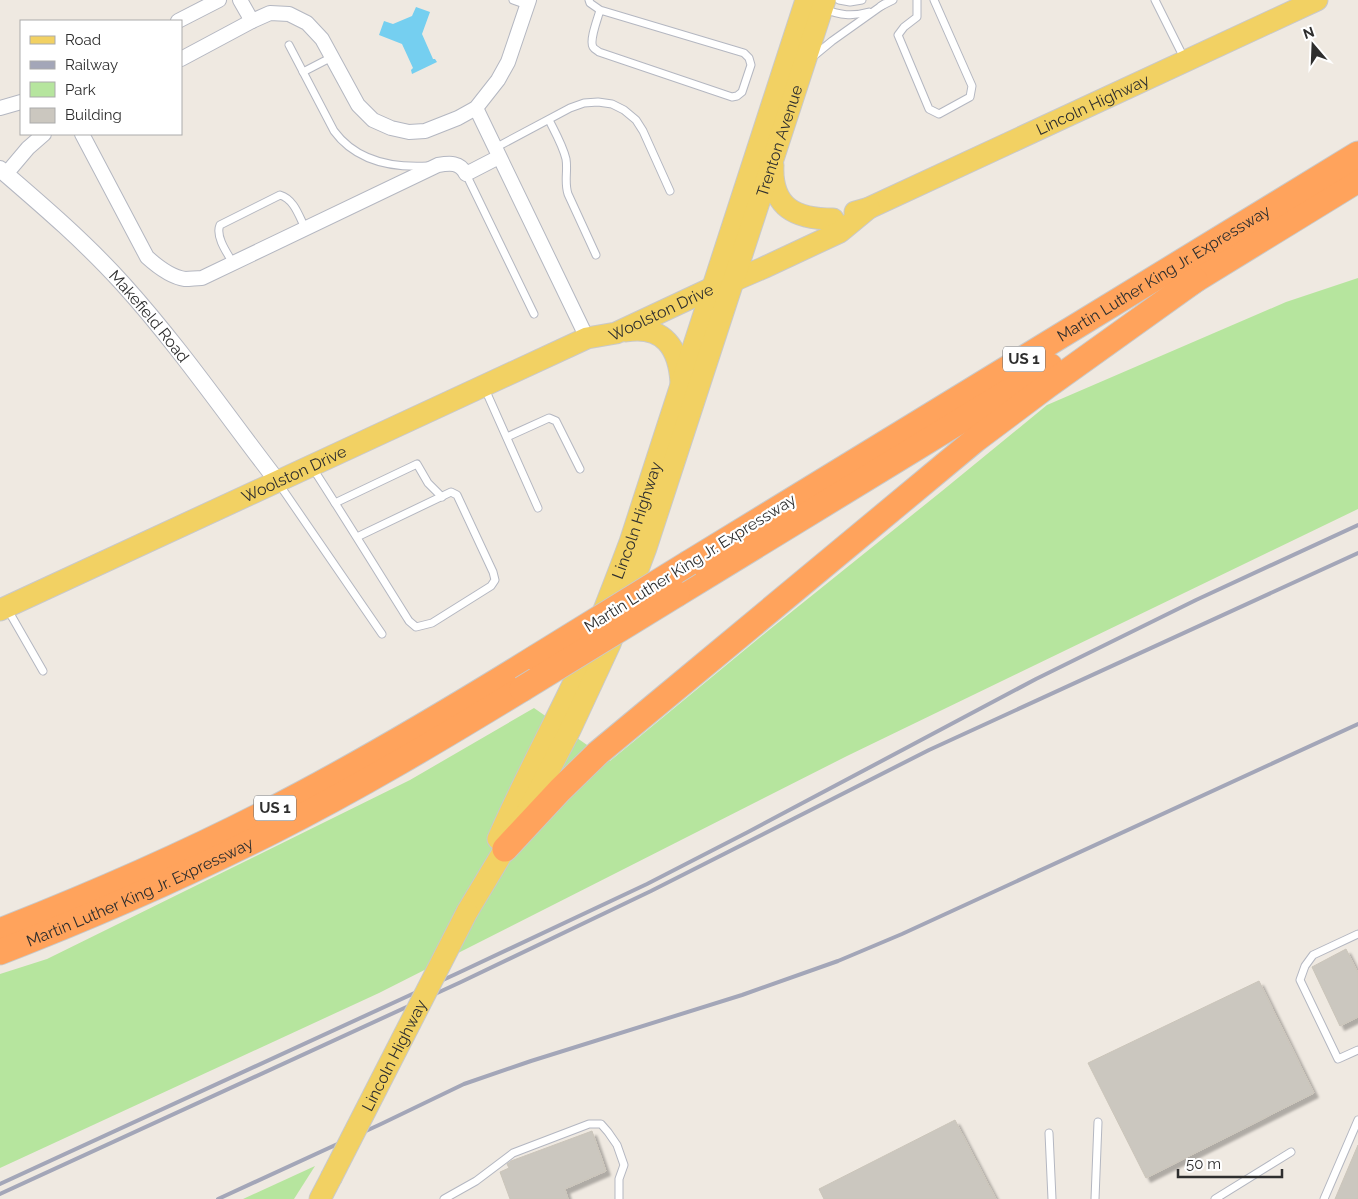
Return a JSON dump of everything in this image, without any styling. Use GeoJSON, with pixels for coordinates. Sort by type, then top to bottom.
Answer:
{"type":"FeatureCollection","features":[{"type":"Feature","properties":{"kind":"highway","name":"Martin Luther King Jr. Expressway"},"geometry":{"type":"LineString","coordinates":[[0,931],[90,895],[264,814],[407,736],[1358,154]]}},
{"type":"Feature","properties":{"kind":"highway","name":"Martin Luther King Jr. Expressway"},"geometry":{"type":"LineString","coordinates":[[0,952],[106,910],[273,832],[434,743],[1025,380],[1195,280],[1358,180]]}},
{"type":"Feature","properties":{"kind":"highway"},"geometry":{"type":"LineString","coordinates":[[505,849],[560,790],[598,753],[967,447],[1014,410],[1195,280]]}},
{"type":"Feature","properties":{"kind":"main road","name":"Lincoln Highway"},"geometry":{"type":"LineString","coordinates":[[467,912],[515,799],[572,685],[593,638],[630,542],[681,385],[726,275],[834,219],[869,208],[1317,0]]}},
{"type":"Feature","properties":{"kind":"main road","name":"Trenton Avenue"},"geometry":{"type":"LineString","coordinates":[[726,275],[774,157],[822,3]]}},
{"type":"Feature","properties":{"kind":"main road"},"geometry":{"type":"LineString","coordinates":[[726,275],[822,3]]}},
{"type":"Feature","properties":{"kind":"main road"},"geometry":{"type":"LineString","coordinates":[[774,157],[774,184],[784,204],[793,212],[804,217],[834,219]]}},
{"type":"Feature","properties":{"kind":"main road","name":"Lincoln Highway"},"geometry":{"type":"LineString","coordinates":[[726,275],[840,232],[869,208]]}},
{"type":"Feature","properties":{"kind":"main road","name":"Lincoln Highway"},"geometry":{"type":"LineString","coordinates":[[320,1199],[467,912],[530,807],[566,738],[610,644],[646,548],[726,275]]}},
{"type":"Feature","properties":{"kind":"main road","name":"Woolston Drive"},"geometry":{"type":"LineString","coordinates":[[587,338],[616,333],[726,275]]}},
{"type":"Feature","properties":{"kind":"main road","name":"Woolston Drive"},"geometry":{"type":"LineString","coordinates":[[3,609],[587,338],[610,320],[726,275]]}},
{"type":"Feature","properties":{"kind":"main road"},"geometry":{"type":"LineString","coordinates":[[616,333],[645,330],[656,333],[665,340],[677,359],[681,385]]}},
{"type":"Feature","properties":{"kind":"street"},"geometry":{"type":"LineString","coordinates":[[180,20],[219,0]]}},
{"type":"Feature","properties":{"kind":"street"},"geometry":{"type":"LineString","coordinates":[[240,0],[252,21]]}},
{"type":"Feature","properties":{"kind":"street"},"geometry":{"type":"LineString","coordinates":[[182,58],[270,13],[289,14],[307,23],[322,39],[358,105],[373,120],[391,128],[409,132],[425,131],[458,118],[476,108],[498,80],[508,62],[528,3]]}},
{"type":"Feature","properties":{"kind":"street"},"geometry":{"type":"LineString","coordinates":[[0,108],[20,102]]}},
{"type":"Feature","properties":{"kind":"street"},"geometry":{"type":"LineString","coordinates":[[476,108],[587,338]]}},
{"type":"Feature","properties":{"kind":"street"},"geometry":{"type":"LineString","coordinates":[[3,172],[42,135]]}},
{"type":"Feature","properties":{"kind":"street"},"geometry":{"type":"LineString","coordinates":[[83,135],[148,257],[157,266],[186,279],[202,278],[438,165],[458,164],[466,174],[497,152]]}},
{"type":"Feature","properties":{"kind":"street","name":"Makefield Road"},"geometry":{"type":"LineString","coordinates":[[3,172],[54,215],[123,284],[168,338],[278,482]]}},
{"type":"Feature","properties":{"kind":"lane"},"geometry":{"type":"LineString","coordinates":[[513,0],[528,3]]}},
{"type":"Feature","properties":{"kind":"lane"},"geometry":{"type":"LineString","coordinates":[[589,0],[590,3],[600,10],[744,53],[749,58],[751,64],[742,92],[732,97],[599,52],[593,48],[592,38],[600,10]]}},
{"type":"Feature","properties":{"kind":"lane"},"geometry":{"type":"LineString","coordinates":[[822,3],[862,0]]}},
{"type":"Feature","properties":{"kind":"lane"},"geometry":{"type":"LineString","coordinates":[[822,3],[841,15],[850,16],[869,12],[893,0]]}},
{"type":"Feature","properties":{"kind":"lane"},"geometry":{"type":"LineString","coordinates":[[917,0],[917,18],[904,27],[898,35],[929,109],[939,114],[970,97],[972,86],[934,0]]}},
{"type":"Feature","properties":{"kind":"lane"},"geometry":{"type":"LineString","coordinates":[[1155,0],[1185,62]]}},
{"type":"Feature","properties":{"kind":"lane"},"geometry":{"type":"LineString","coordinates":[[800,76],[820,49],[884,4]]}},
{"type":"Feature","properties":{"kind":"lane"},"geometry":{"type":"LineString","coordinates":[[289,45],[334,131],[352,149],[384,163],[418,166],[438,165]]}},
{"type":"Feature","properties":{"kind":"lane"},"geometry":{"type":"LineString","coordinates":[[303,72],[332,57]]}},
{"type":"Feature","properties":{"kind":"lane"},"geometry":{"type":"LineString","coordinates":[[497,152],[570,108],[584,103],[612,104],[624,110],[636,120],[643,131],[670,191]]}},
{"type":"Feature","properties":{"kind":"lane"},"geometry":{"type":"LineString","coordinates":[[549,120],[565,156],[568,194],[596,255]]}},
{"type":"Feature","properties":{"kind":"lane"},"geometry":{"type":"LineString","coordinates":[[466,174],[534,314]]}},
{"type":"Feature","properties":{"kind":"lane"},"geometry":{"type":"LineString","coordinates":[[232,263],[219,235],[220,225],[280,195],[291,200],[305,228]]}},
{"type":"Feature","properties":{"kind":"lane"},"geometry":{"type":"LineString","coordinates":[[484,386],[538,508]]}},
{"type":"Feature","properties":{"kind":"lane"},"geometry":{"type":"LineString","coordinates":[[507,437],[550,418],[556,421],[580,469]]}},
{"type":"Feature","properties":{"kind":"lane"},"geometry":{"type":"LineString","coordinates":[[335,503],[416,464],[428,483],[442,497]]}},
{"type":"Feature","properties":{"kind":"lane"},"geometry":{"type":"LineString","coordinates":[[312,466],[409,622],[416,627],[432,623],[491,586],[494,580],[493,572],[457,494],[451,492],[357,537]]}},
{"type":"Feature","properties":{"kind":"lane"},"geometry":{"type":"LineString","coordinates":[[278,482],[382,634]]}},
{"type":"Feature","properties":{"kind":"lane"},"geometry":{"type":"LineString","coordinates":[[3,609],[43,671]]}},
{"type":"Feature","properties":{"kind":"lane"},"geometry":{"type":"LineString","coordinates":[[1358,934],[1313,955],[1305,966],[1300,980],[1338,1059],[1358,1050]]}},
{"type":"Feature","properties":{"kind":"lane"},"geometry":{"type":"LineString","coordinates":[[1324,1199],[1358,1120]]}},
{"type":"Feature","properties":{"kind":"lane"},"geometry":{"type":"LineString","coordinates":[[1095,1199],[1098,1122]]}},
{"type":"Feature","properties":{"kind":"lane"},"geometry":{"type":"LineString","coordinates":[[444,1199],[476,1181],[513,1153],[589,1124],[601,1124],[617,1145],[624,1165],[619,1179],[619,1199]]}},
{"type":"Feature","properties":{"kind":"lane"},"geometry":{"type":"LineString","coordinates":[[1048,1133],[1052,1199]]}},
{"type":"Feature","properties":{"kind":"lane"},"geometry":{"type":"LineString","coordinates":[[1215,1199],[1291,1152]]}},
{"type":"Feature","properties":{"kind":"green space"},"geometry":{"type":"Polygon","coordinates":[[[1358,278],[1358,509],[847,756],[379,993],[0,1168],[0,974],[47,959],[410,780],[534,708],[610,761],[1047,405],[1286,302],[1358,278]]]}},
{"type":"Feature","properties":{"kind":"green space"},"geometry":{"type":"Polygon","coordinates":[[[315,1166],[294,1199],[243,1199],[315,1166]]]}},
{"type":"Feature","properties":{"kind":"water"},"geometry":{"type":"Polygon","coordinates":[[[416,7],[430,12],[422,34],[433,59],[437,62],[412,74],[411,70],[413,68],[402,44],[379,35],[384,21],[393,24],[412,16],[416,7]]]}},
{"type":"Feature","properties":{"kind":"building"},"geometry":{"type":"Polygon","coordinates":[[[1346,949],[1358,973],[1358,1017],[1340,1026],[1312,967],[1346,949]]]}},
{"type":"Feature","properties":{"kind":"building"},"geometry":{"type":"Polygon","coordinates":[[[1259,981],[1314,1093],[1146,1178],[1088,1063],[1259,981]]]}},
{"type":"Feature","properties":{"kind":"building"},"geometry":{"type":"Polygon","coordinates":[[[955,1120],[996,1199],[824,1199],[819,1189],[955,1120]]]}},
{"type":"Feature","properties":{"kind":"building"},"geometry":{"type":"Polygon","coordinates":[[[592,1131],[606,1171],[565,1189],[568,1199],[510,1199],[500,1172],[509,1168],[507,1164],[592,1131]]]}},
{"type":"Feature","properties":{"kind":"building"},"geometry":{"type":"Polygon","coordinates":[[[1358,1145],[1358,1199],[1335,1199],[1358,1145]]]}},
{"type":"Feature","properties":{"kind":"railway"},"geometry":{"type":"LineString","coordinates":[[0,1184],[647,884],[1036,679],[1196,600],[1358,525]]}},
{"type":"Feature","properties":{"kind":"railway"},"geometry":{"type":"LineString","coordinates":[[0,1194],[461,982],[651,891],[929,750],[1358,553]]}},
{"type":"Feature","properties":{"kind":"railway"},"geometry":{"type":"LineString","coordinates":[[218,1199],[464,1084],[742,995],[838,961],[902,934],[1358,724]]}}]}
